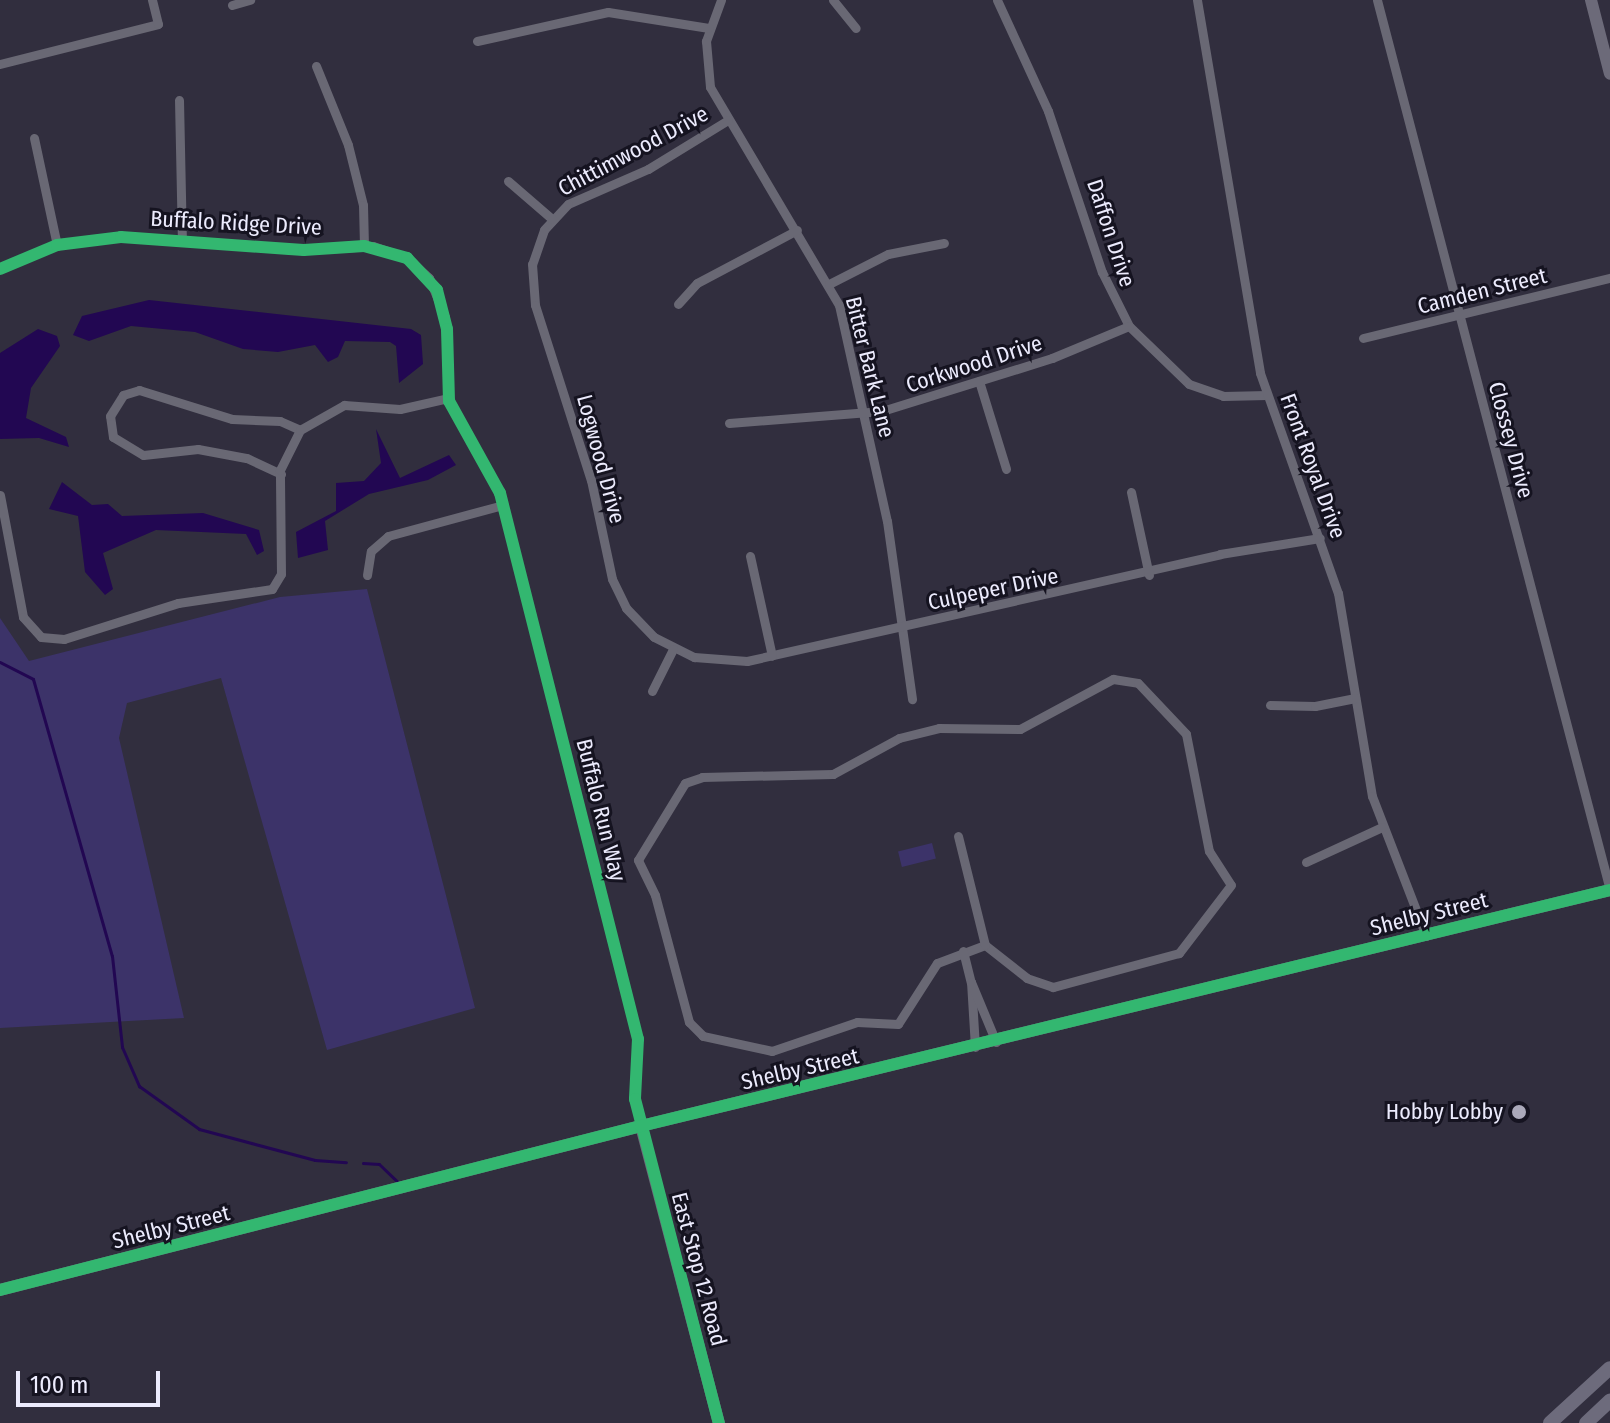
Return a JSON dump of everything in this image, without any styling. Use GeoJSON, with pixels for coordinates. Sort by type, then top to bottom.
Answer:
{"type":"FeatureCollection","features":[{"type":"Feature","properties":{"kind":"main road"},"geometry":{"type":"LineString","coordinates":[[1550,1423],[1610,1368]]}},
{"type":"Feature","properties":{"kind":"main road"},"geometry":{"type":"LineString","coordinates":[[1586,1423],[1610,1401]]}},
{"type":"Feature","properties":{"kind":"street"},"geometry":{"type":"LineString","coordinates":[[0,64],[158,24],[152,0]]}},
{"type":"Feature","properties":{"kind":"street"},"geometry":{"type":"LineString","coordinates":[[232,5],[250,0]]}},
{"type":"Feature","properties":{"kind":"street","name":"Bitter Bark Lane"},"geometry":{"type":"LineString","coordinates":[[721,0],[709,28],[706,69],[728,120],[829,284],[865,414],[887,521],[912,699]]}},
{"type":"Feature","properties":{"kind":"street"},"geometry":{"type":"LineString","coordinates":[[833,0],[856,28]]}},
{"type":"Feature","properties":{"kind":"street","name":"Daffon Drive"},"geometry":{"type":"LineString","coordinates":[[997,0],[1072,169],[1102,272],[1129,326],[1189,384],[1223,396],[1267,395]]}},
{"type":"Feature","properties":{"kind":"street","name":"Front Royal Drive"},"geometry":{"type":"LineString","coordinates":[[1197,0],[1267,395],[1320,538],[1343,615],[1355,698],[1382,827],[1426,936]]}},
{"type":"Feature","properties":{"kind":"street","name":"Clossey Drive"},"geometry":{"type":"LineString","coordinates":[[1377,0],[1610,890]]}},
{"type":"Feature","properties":{"kind":"street"},"geometry":{"type":"LineString","coordinates":[[1591,0],[1610,74]]}},
{"type":"Feature","properties":{"kind":"street"},"geometry":{"type":"LineString","coordinates":[[477,41],[608,12],[709,28]]}},
{"type":"Feature","properties":{"kind":"street"},"geometry":{"type":"LineString","coordinates":[[316,66],[348,145],[363,205],[364,246]]}},
{"type":"Feature","properties":{"kind":"street"},"geometry":{"type":"LineString","coordinates":[[179,100],[182,240]]}},
{"type":"Feature","properties":{"kind":"street","name":"Chittimwood Drive"},"geometry":{"type":"LineString","coordinates":[[534,258],[552,219],[579,198],[648,169],[728,120]]}},
{"type":"Feature","properties":{"kind":"street"},"geometry":{"type":"LineString","coordinates":[[34,138],[57,245]]}},
{"type":"Feature","properties":{"kind":"street"},"geometry":{"type":"LineString","coordinates":[[508,181],[552,219]]}},
{"type":"Feature","properties":{"kind":"street"},"geometry":{"type":"LineString","coordinates":[[678,304],[697,283],[797,230]]}},
{"type":"Feature","properties":{"kind":"street","name":"Buffalo Ridge Drive"},"geometry":{"type":"LineString","coordinates":[[0,269],[57,245],[121,237],[304,250],[364,246],[414,263],[437,290],[444,310],[448,398]]}},
{"type":"Feature","properties":{"kind":"street"},"geometry":{"type":"LineString","coordinates":[[829,284],[888,254],[944,243]]}},
{"type":"Feature","properties":{"kind":"street","name":"Logwood Drive"},"geometry":{"type":"LineString","coordinates":[[534,258],[534,300],[591,480],[612,579],[632,615],[673,649]]}},
{"type":"Feature","properties":{"kind":"street","name":"Camden Street"},"geometry":{"type":"LineString","coordinates":[[1363,338],[1610,278]]}},
{"type":"Feature","properties":{"kind":"street","name":"Corkwood Drive"},"geometry":{"type":"LineString","coordinates":[[729,423],[865,414],[979,381],[1129,326]]}},
{"type":"Feature","properties":{"kind":"street"},"geometry":{"type":"LineString","coordinates":[[979,381],[1006,469]]}},
{"type":"Feature","properties":{"kind":"street"},"geometry":{"type":"LineString","coordinates":[[281,474],[246,458],[198,449],[143,455],[118,442],[109,424],[121,397],[136,390],[232,419],[280,421],[300,430]]}},
{"type":"Feature","properties":{"kind":"street"},"geometry":{"type":"LineString","coordinates":[[0,495],[23,617],[46,639],[64,639],[178,603],[273,588],[281,574],[281,474],[300,430],[344,405],[403,408],[448,398]]}},
{"type":"Feature","properties":{"kind":"street","name":"Buffalo Run Way"},"geometry":{"type":"LineString","coordinates":[[448,398],[503,505],[638,1039],[635,1099],[641,1126]]}},
{"type":"Feature","properties":{"kind":"street"},"geometry":{"type":"LineString","coordinates":[[1131,492],[1149,575]]}},
{"type":"Feature","properties":{"kind":"street"},"geometry":{"type":"LineString","coordinates":[[367,575],[371,551],[390,534],[503,505]]}},
{"type":"Feature","properties":{"kind":"street","name":"Culpeper Drive"},"geometry":{"type":"LineString","coordinates":[[673,649],[720,662],[772,656],[1149,575],[1220,554],[1320,538]]}},
{"type":"Feature","properties":{"kind":"street"},"geometry":{"type":"LineString","coordinates":[[750,556],[772,656]]}},
{"type":"Feature","properties":{"kind":"street"},"geometry":{"type":"LineString","coordinates":[[652,691],[673,649]]}},
{"type":"Feature","properties":{"kind":"street"},"geometry":{"type":"LineString","coordinates":[[958,836],[985,945],[1027,978],[1058,987],[1170,958],[1196,933],[1231,885],[1209,851],[1187,764],[1187,737],[1138,683],[1111,680],[1022,729],[939,728],[899,738],[836,773],[690,780],[659,819],[639,864],[655,895],[683,1010],[698,1032],[770,1052],[857,1022],[898,1024],[937,963],[985,945]]}},
{"type":"Feature","properties":{"kind":"street"},"geometry":{"type":"LineString","coordinates":[[1270,705],[1315,706],[1355,698]]}},
{"type":"Feature","properties":{"kind":"street"},"geometry":{"type":"LineString","coordinates":[[1306,862],[1382,827]]}},
{"type":"Feature","properties":{"kind":"street","name":"Shelby Street"},"geometry":{"type":"LineString","coordinates":[[0,1290],[641,1126],[1610,890]]}},
{"type":"Feature","properties":{"kind":"street"},"geometry":{"type":"LineString","coordinates":[[963,951],[971,982],[996,1042]]}},
{"type":"Feature","properties":{"kind":"street"},"geometry":{"type":"LineString","coordinates":[[971,982],[975,1047]]}},
{"type":"Feature","properties":{"kind":"street","name":"East Stop 12 Road"},"geometry":{"type":"LineString","coordinates":[[641,1126],[719,1423]]}},
{"type":"Feature","properties":{"kind":"shaded area"},"geometry":{"type":"Polygon","coordinates":[[[149,300],[411,329],[421,335],[423,364],[399,383],[396,346],[390,342],[345,341],[338,357],[328,362],[315,345],[278,352],[243,349],[195,332],[131,326],[89,341],[73,335],[82,316],[149,300]]]}},
{"type":"Feature","properties":{"kind":"shaded area"},"geometry":{"type":"Polygon","coordinates":[[[38,329],[57,336],[60,346],[31,388],[26,418],[66,437],[69,447],[39,438],[0,439],[0,353],[38,329]]]}},
{"type":"Feature","properties":{"kind":"shaded area"},"geometry":{"type":"Polygon","coordinates":[[[376,429],[400,478],[449,455],[456,465],[428,480],[369,494],[325,521],[328,550],[298,558],[296,532],[336,511],[336,483],[364,481],[381,463],[376,429]]]}},
{"type":"Feature","properties":{"kind":"shaded area"},"geometry":{"type":"Polygon","coordinates":[[[62,482],[92,505],[108,504],[122,516],[203,513],[259,530],[264,551],[257,555],[246,534],[156,530],[103,553],[113,589],[105,595],[85,572],[78,516],[49,509],[62,482]]]}},
{"type":"Feature","properties":{"kind":"shaded area"},"geometry":{"type":"Polygon","coordinates":[[[367,589],[475,1008],[327,1050],[221,678],[127,703],[119,738],[184,1018],[0,1028],[0,618],[29,661],[280,597],[367,589]]]}},
{"type":"Feature","properties":{"kind":"shaded area"},"geometry":{"type":"Polygon","coordinates":[[[932,843],[936,859],[902,867],[898,851],[932,843]]]}},
{"type":"Feature","properties":{"kind":"waterway"},"geometry":{"type":"LineString","coordinates":[[0,662],[33,679],[112,956],[122,1047],[139,1086],[199,1129],[315,1160],[346,1162]]}},
{"type":"Feature","properties":{"kind":"waterway"},"geometry":{"type":"LineString","coordinates":[[363,1163],[379,1164],[399,1183]]}},
{"type":"Feature","properties":{"kind":"cycle path"},"geometry":{"type":"LineString","coordinates":[[0,269],[57,245],[121,237],[304,250],[364,246],[407,258],[437,290],[447,329],[449,401],[500,493],[638,1039],[635,1099],[719,1423]]}},
{"type":"Feature","properties":{"kind":"cycle path"},"geometry":{"type":"LineString","coordinates":[[0,1290],[641,1126],[1610,890]]}},
{"type":"Feature","properties":{"kind":"place","name":"Hobby Lobby"},"geometry":{"type":"Point","coordinates":[1519,1112]}}]}
